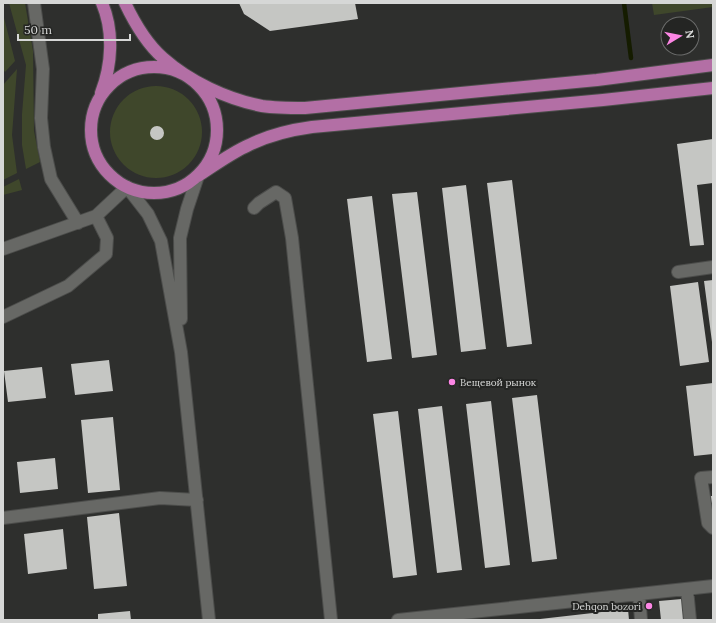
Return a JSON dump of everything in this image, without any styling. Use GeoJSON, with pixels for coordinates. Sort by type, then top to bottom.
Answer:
{"type":"FeatureCollection","features":[{"type":"Feature","properties":{"kind":"main road"},"geometry":{"type":"LineString","coordinates":[[102,3],[107,17],[110,42],[106,82],[95,110],[91,133],[95,149],[102,165],[109,174],[127,187],[148,193],[164,192],[180,188],[248,145],[289,130],[713,88]]}},
{"type":"Feature","properties":{"kind":"main road"},"geometry":{"type":"LineString","coordinates":[[125,3],[130,14],[149,42],[163,58],[195,82],[210,100],[217,123],[218,134],[214,151],[206,167],[198,176]]}},
{"type":"Feature","properties":{"kind":"main road"},"geometry":{"type":"LineString","coordinates":[[99,100],[115,81],[138,69],[150,67],[175,70],[212,89],[238,100],[262,106],[291,108],[597,80],[713,65]]}},
{"type":"Feature","properties":{"kind":"street"},"geometry":{"type":"LineString","coordinates":[[34,3],[43,69],[41,118],[44,147],[51,179],[78,223]]}},
{"type":"Feature","properties":{"kind":"street"},"geometry":{"type":"LineString","coordinates":[[198,176],[187,209],[180,238],[182,352],[209,620]]}},
{"type":"Feature","properties":{"kind":"street"},"geometry":{"type":"LineString","coordinates":[[3,249],[96,216],[127,187],[148,214],[161,241],[182,352]]}},
{"type":"Feature","properties":{"kind":"street"},"geometry":{"type":"LineString","coordinates":[[254,208],[276,192],[285,198],[293,246],[331,620]]}},
{"type":"Feature","properties":{"kind":"street"},"geometry":{"type":"LineString","coordinates":[[3,317],[68,286],[106,254],[107,238],[96,216]]}},
{"type":"Feature","properties":{"kind":"street"},"geometry":{"type":"LineString","coordinates":[[678,272],[713,267]]}},
{"type":"Feature","properties":{"kind":"street"},"geometry":{"type":"LineString","coordinates":[[713,477],[701,478],[708,523],[713,528]]}},
{"type":"Feature","properties":{"kind":"street"},"geometry":{"type":"LineString","coordinates":[[3,518],[160,498],[197,500]]}},
{"type":"Feature","properties":{"kind":"street"},"geometry":{"type":"LineString","coordinates":[[398,620],[713,586]]}},
{"type":"Feature","properties":{"kind":"street"},"geometry":{"type":"LineString","coordinates":[[687,589],[690,620]]}},
{"type":"Feature","properties":{"kind":"street"},"geometry":{"type":"LineString","coordinates":[[639,594],[641,620]]}},
{"type":"Feature","properties":{"kind":"green space"},"geometry":{"type":"Polygon","coordinates":[[[9,3],[25,3],[33,51],[34,131],[40,162],[26,169],[22,145],[22,114],[26,65],[9,3]]]}},
{"type":"Feature","properties":{"kind":"green space"},"geometry":{"type":"Polygon","coordinates":[[[652,3],[713,3],[713,7],[654,15],[652,3]]]}},
{"type":"Feature","properties":{"kind":"green space"},"geometry":{"type":"Polygon","coordinates":[[[3,14],[15,61],[5,72],[3,69],[3,14]]]}},
{"type":"Feature","properties":{"kind":"green space"},"geometry":{"type":"Polygon","coordinates":[[[17,69],[12,135],[17,173],[3,180],[3,85],[17,69]]]}},
{"type":"Feature","properties":{"kind":"green space"},"geometry":{"type":"Polygon","coordinates":[[[156,86],[174,89],[189,99],[199,114],[202,132],[199,150],[189,165],[174,175],[156,178],[138,175],[123,165],[113,150],[110,132],[113,114],[123,99],[138,89],[156,86]]]}},
{"type":"Feature","properties":{"kind":"green space"},"geometry":{"type":"Polygon","coordinates":[[[19,179],[22,190],[3,195],[3,187],[19,179]]]}},
{"type":"Feature","properties":{"kind":"building"},"geometry":{"type":"Polygon","coordinates":[[[239,3],[355,3],[358,19],[270,31],[244,14],[239,3]]]}},
{"type":"Feature","properties":{"kind":"building"},"geometry":{"type":"Polygon","coordinates":[[[154,126],[160,126],[164,130],[164,136],[160,140],[154,140],[150,136],[150,130],[154,126]]]}},
{"type":"Feature","properties":{"kind":"building"},"geometry":{"type":"Polygon","coordinates":[[[713,139],[713,183],[697,185],[704,245],[690,246],[677,144],[713,139]]]}},
{"type":"Feature","properties":{"kind":"building"},"geometry":{"type":"Polygon","coordinates":[[[512,180],[532,344],[507,347],[487,183],[512,180]]]}},
{"type":"Feature","properties":{"kind":"building"},"geometry":{"type":"Polygon","coordinates":[[[466,185],[486,349],[461,352],[442,188],[466,185]]]}},
{"type":"Feature","properties":{"kind":"building"},"geometry":{"type":"Polygon","coordinates":[[[417,192],[437,355],[412,358],[392,194],[417,192]]]}},
{"type":"Feature","properties":{"kind":"building"},"geometry":{"type":"Polygon","coordinates":[[[372,196],[392,359],[367,362],[347,199],[372,196]]]}},
{"type":"Feature","properties":{"kind":"building"},"geometry":{"type":"Polygon","coordinates":[[[713,280],[713,342],[712,342],[704,281],[713,280]]]}},
{"type":"Feature","properties":{"kind":"building"},"geometry":{"type":"Polygon","coordinates":[[[698,282],[709,362],[680,366],[670,286],[698,282]]]}},
{"type":"Feature","properties":{"kind":"building"},"geometry":{"type":"Polygon","coordinates":[[[109,360],[113,391],[75,395],[71,364],[109,360]]]}},
{"type":"Feature","properties":{"kind":"building"},"geometry":{"type":"Polygon","coordinates":[[[42,367],[46,398],[8,402],[4,371],[42,367]]]}},
{"type":"Feature","properties":{"kind":"building"},"geometry":{"type":"Polygon","coordinates":[[[713,383],[713,454],[694,456],[686,386],[713,383]]]}},
{"type":"Feature","properties":{"kind":"building"},"geometry":{"type":"Polygon","coordinates":[[[537,395],[557,559],[532,562],[512,398],[537,395]]]}},
{"type":"Feature","properties":{"kind":"building"},"geometry":{"type":"Polygon","coordinates":[[[491,401],[510,565],[485,568],[466,404],[491,401]]]}},
{"type":"Feature","properties":{"kind":"building"},"geometry":{"type":"Polygon","coordinates":[[[442,406],[462,570],[437,573],[418,409],[442,406]]]}},
{"type":"Feature","properties":{"kind":"building"},"geometry":{"type":"Polygon","coordinates":[[[398,411],[417,575],[393,578],[373,414],[398,411]]]}},
{"type":"Feature","properties":{"kind":"building"},"geometry":{"type":"Polygon","coordinates":[[[113,417],[120,490],[88,493],[81,420],[113,417]]]}},
{"type":"Feature","properties":{"kind":"building"},"geometry":{"type":"Polygon","coordinates":[[[55,458],[58,489],[20,493],[17,462],[55,458]]]}},
{"type":"Feature","properties":{"kind":"building"},"geometry":{"type":"Polygon","coordinates":[[[710,496],[713,496],[713,514],[712,514],[710,496]]]}},
{"type":"Feature","properties":{"kind":"building"},"geometry":{"type":"Polygon","coordinates":[[[119,513],[127,586],[94,589],[87,517],[119,513]]]}},
{"type":"Feature","properties":{"kind":"building"},"geometry":{"type":"Polygon","coordinates":[[[63,529],[67,569],[28,574],[24,534],[63,529]]]}},
{"type":"Feature","properties":{"kind":"building"},"geometry":{"type":"Polygon","coordinates":[[[682,599],[684,620],[661,620],[659,601],[682,599]]]}},
{"type":"Feature","properties":{"kind":"building"},"geometry":{"type":"Polygon","coordinates":[[[628,609],[629,620],[540,620],[540,619],[628,609]]]}},
{"type":"Feature","properties":{"kind":"building"},"geometry":{"type":"Polygon","coordinates":[[[130,611],[131,620],[98,620],[98,614],[130,611]]]}},
{"type":"Feature","properties":{"kind":"waterway"},"geometry":{"type":"LineString","coordinates":[[624,3],[631,58]]}},
{"type":"Feature","properties":{"kind":"place","name":"Вещевой рынок"},"geometry":{"type":"Point","coordinates":[452,382]}},
{"type":"Feature","properties":{"kind":"place","name":"Dehqon bozori"},"geometry":{"type":"Point","coordinates":[649,606]}}]}
